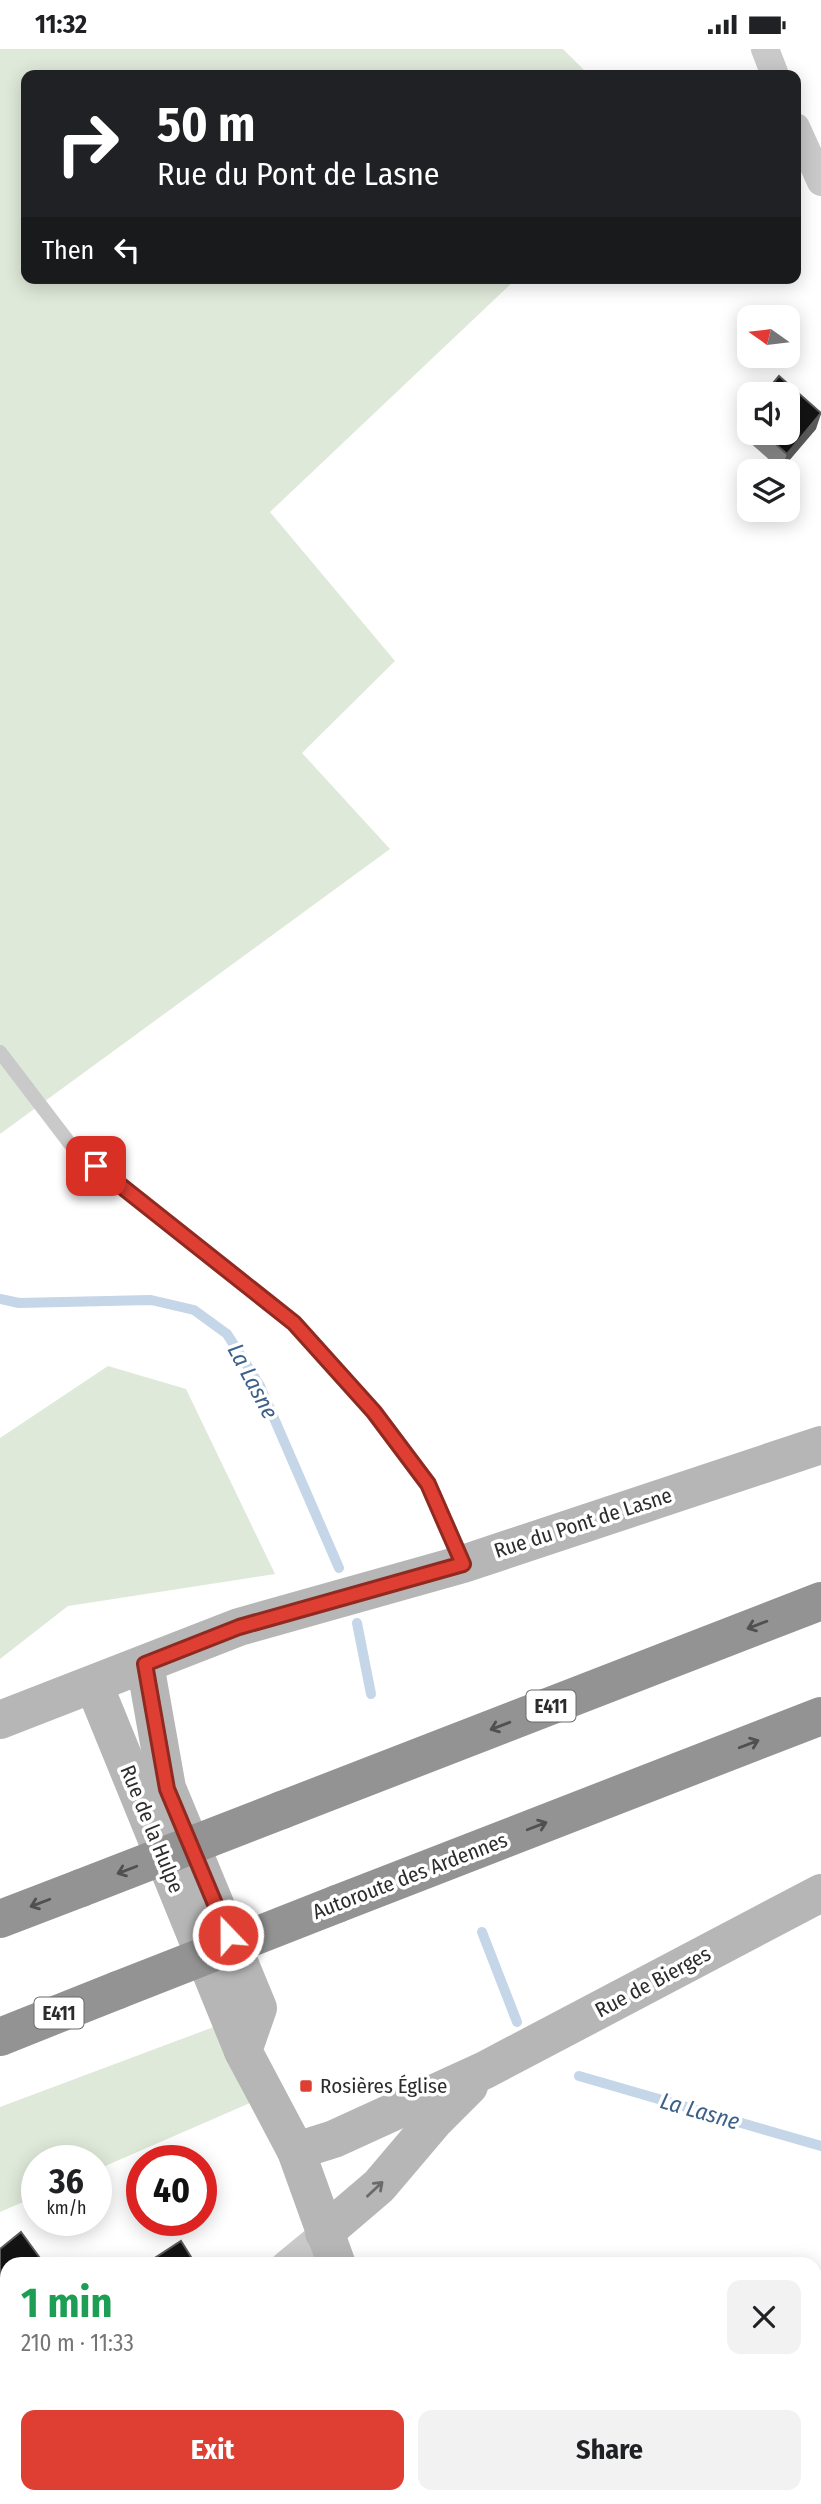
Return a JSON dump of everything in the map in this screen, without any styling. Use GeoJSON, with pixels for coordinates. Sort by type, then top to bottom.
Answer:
{"type":"FeatureCollection","features":[{"type":"Feature","properties":{"kind":"highway","name":"E411"},"geometry":{"type":"LineString","coordinates":[[0,1919],[821,1601]]}},
{"type":"Feature","properties":{"kind":"highway","name":"Autoroute des Ardennes"},"geometry":{"type":"LineString","coordinates":[[0,2037],[821,1716]]}},
{"type":"Feature","properties":{"kind":"street"},"geometry":{"type":"LineString","coordinates":[[765,49],[773,70]]}},
{"type":"Feature","properties":{"kind":"street"},"geometry":{"type":"LineString","coordinates":[[801,138],[821,182]]}},
{"type":"Feature","properties":{"kind":"street","name":"Rue du Pont de Lasne"},"geometry":{"type":"LineString","coordinates":[[0,1720],[239,1627],[463,1564],[821,1445]]}},
{"type":"Feature","properties":{"kind":"street","name":"Rue de la Hulpe"},"geometry":{"type":"LineString","coordinates":[[145,1664],[167,1789],[258,2008],[243,2051]]}},
{"type":"Feature","properties":{"kind":"street","name":"Rue de la Hulpe"},"geometry":{"type":"LineString","coordinates":[[94,1685],[243,2051]]}},
{"type":"Feature","properties":{"kind":"street","name":"Rue de Bierges"},"geometry":{"type":"LineString","coordinates":[[296,2151],[334,2139],[485,2070],[821,1893]]}},
{"type":"Feature","properties":{"kind":"street"},"geometry":{"type":"LineString","coordinates":[[243,2051],[296,2151],[330,2249],[308,2257]]}},
{"type":"Feature","properties":{"kind":"street","name":"Rue de Bierges"},"geometry":{"type":"LineString","coordinates":[[330,2249],[435,2120],[485,2070]]}},
{"type":"Feature","properties":{"kind":"lane"},"geometry":{"type":"LineString","coordinates":[[0,1052],[74,1149],[294,1323],[374,1412],[428,1484],[463,1564]]}},
{"type":"Feature","properties":{"kind":"green space"},"geometry":{"type":"Polygon","coordinates":[[[0,49],[563,49],[584,70],[21,70],[21,284],[511,284],[270,512],[395,661],[302,753],[390,849],[0,1134],[0,49]]]}},
{"type":"Feature","properties":{"kind":"green space"},"geometry":{"type":"Polygon","coordinates":[[[108,1366],[186,1389],[275,1574],[68,1606],[0,1659],[0,1438],[108,1366]]]}},
{"type":"Feature","properties":{"kind":"green space"},"geometry":{"type":"Polygon","coordinates":[[[219,2025],[250,2103],[153,2145],[126,2145],[126,2157],[112,2163],[112,2145],[21,2145],[21,2203],[0,2212],[0,2107],[219,2025]]]}},
{"type":"Feature","properties":{"kind":"building"},"geometry":{"type":"Polygon","coordinates":[[[779,376],[786,382],[774,382],[779,376]]]}},
{"type":"Feature","properties":{"kind":"building"},"geometry":{"type":"Polygon","coordinates":[[[800,394],[821,413],[800,438],[800,394]]]}},
{"type":"Feature","properties":{"kind":"building"},"geometry":{"type":"Polygon","coordinates":[[[777,445],[794,445],[787,454],[777,445]]]}},
{"type":"Feature","properties":{"kind":"building"},"geometry":{"type":"Polygon","coordinates":[[[21,2232],[21,2236],[24,2236],[39,2257],[0,2257],[0,2249],[21,2232]]]}},
{"type":"Feature","properties":{"kind":"building"},"geometry":{"type":"Polygon","coordinates":[[[181,2241],[191,2257],[156,2257],[181,2241]]]}},
{"type":"Feature","properties":{"kind":"waterway","name":"La Lasne"},"geometry":{"type":"LineString","coordinates":[[0,1299],[19,1303],[151,1300],[194,1310],[227,1334],[260,1386],[339,1568]]}},
{"type":"Feature","properties":{"kind":"waterway","name":"La Lasne"},"geometry":{"type":"LineString","coordinates":[[357,1623],[371,1694]]}},
{"type":"Feature","properties":{"kind":"waterway","name":"La Lasne"},"geometry":{"type":"LineString","coordinates":[[482,1932],[517,2022]]}},
{"type":"Feature","properties":{"kind":"waterway","name":"La Lasne"},"geometry":{"type":"LineString","coordinates":[[579,2076],[821,2146]]}},
{"type":"Feature","properties":{"kind":"place","name":"Rosières Église"},"geometry":{"type":"Point","coordinates":[306,2086]}},
{"type":"Feature","properties":{"kind":"route"},"geometry":{"type":"LineString","coordinates":[[96,1166],[294,1323],[374,1412],[428,1484],[463,1564],[239,1627],[145,1664],[167,1789],[228,1935]]}}]}
